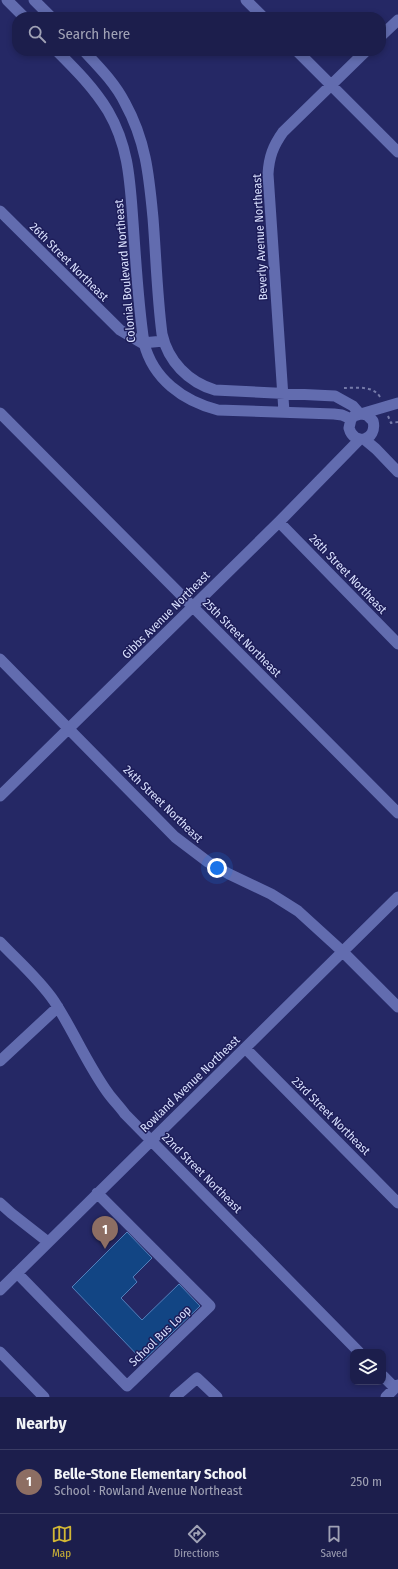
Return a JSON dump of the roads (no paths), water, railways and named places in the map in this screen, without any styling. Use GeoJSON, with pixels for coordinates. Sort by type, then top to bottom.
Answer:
{"type":"FeatureCollection","features":[{"type":"Feature","properties":{"kind":"street"},"geometry":{"type":"LineString","coordinates":[[8,0],[19,12]]}},
{"type":"Feature","properties":{"kind":"street"},"geometry":{"type":"LineString","coordinates":[[34,0],[46,12]]}},
{"type":"Feature","properties":{"kind":"street"},"geometry":{"type":"LineString","coordinates":[[246,0],[258,12]]}},
{"type":"Feature","properties":{"kind":"street"},"geometry":{"type":"LineString","coordinates":[[386,31],[398,20]]}},
{"type":"Feature","properties":{"kind":"street","name":"Colonial Boulevard Northeast"},"geometry":{"type":"LineString","coordinates":[[62,56],[92,89],[108,112],[123,145],[130,177],[144,343],[149,358],[157,372],[174,389],[192,401],[218,410],[361,416]]}},
{"type":"Feature","properties":{"kind":"street"},"geometry":{"type":"LineString","coordinates":[[89,56],[108,77],[125,103],[142,142],[149,176],[161,326],[164,341],[181,370],[192,379],[215,390],[283,392],[335,396],[353,406],[361,416],[374,426],[362,437]]}},
{"type":"Feature","properties":{"kind":"street"},"geometry":{"type":"LineString","coordinates":[[302,56],[398,152]]}},
{"type":"Feature","properties":{"kind":"street","name":"Beverly Avenue Northeast"},"geometry":{"type":"LineString","coordinates":[[284,412],[269,181],[270,157],[275,143],[283,132],[361,56]]}},
{"type":"Feature","properties":{"kind":"street"},"geometry":{"type":"LineString","coordinates":[[130,177],[149,176]]}},
{"type":"Feature","properties":{"kind":"street","name":"26th Street Northeast"},"geometry":{"type":"LineString","coordinates":[[0,211],[112,324],[131,338],[144,343]]}},
{"type":"Feature","properties":{"kind":"street"},"geometry":{"type":"LineString","coordinates":[[144,343],[164,341]]}},
{"type":"Feature","properties":{"kind":"street"},"geometry":{"type":"LineString","coordinates":[[398,403],[361,416],[349,428],[376,449],[398,472]]}},
{"type":"Feature","properties":{"kind":"street"},"geometry":{"type":"LineString","coordinates":[[361,416],[398,410]]}},
{"type":"Feature","properties":{"kind":"street","name":"25th Street Northeast"},"geometry":{"type":"LineString","coordinates":[[0,413],[398,813]]}},
{"type":"Feature","properties":{"kind":"street","name":"Gibbs Avenue Northeast"},"geometry":{"type":"LineString","coordinates":[[0,796],[193,607],[362,437]]}},
{"type":"Feature","properties":{"kind":"street","name":"26th Street Northeast"},"geometry":{"type":"LineString","coordinates":[[278,522],[398,644]]}},
{"type":"Feature","properties":{"kind":"street","name":"24th Street Northeast"},"geometry":{"type":"LineString","coordinates":[[0,660],[69,728],[175,837],[193,852],[229,874],[285,902],[310,920],[398,1007]]}},
{"type":"Feature","properties":{"kind":"street","name":"Rowland Avenue Northeast"},"geometry":{"type":"LineString","coordinates":[[0,1290],[398,897]]}},
{"type":"Feature","properties":{"kind":"street","name":"22nd Street Northeast"},"geometry":{"type":"LineString","coordinates":[[0,942],[35,978],[58,1007],[108,1093],[125,1114],[356,1349]]}},
{"type":"Feature","properties":{"kind":"street"},"geometry":{"type":"LineString","coordinates":[[0,1061],[58,1007]]}},
{"type":"Feature","properties":{"kind":"street","name":"23rd Street Northeast"},"geometry":{"type":"LineString","coordinates":[[245,1048],[398,1203]]}},
{"type":"Feature","properties":{"kind":"street","name":"School Bus Loop"},"geometry":{"type":"LineString","coordinates":[[17,1273],[128,1386],[210,1306],[97,1193]]}},
{"type":"Feature","properties":{"kind":"street"},"geometry":{"type":"LineString","coordinates":[[0,1203],[10,1213],[48,1242]]}},
{"type":"Feature","properties":{"kind":"street"},"geometry":{"type":"LineString","coordinates":[[0,1352],[44,1397]]}},
{"type":"Feature","properties":{"kind":"street"},"geometry":{"type":"LineString","coordinates":[[175,1397],[197,1378],[217,1397]]}},
{"type":"Feature","properties":{"kind":"street"},"geometry":{"type":"LineString","coordinates":[[386,1379],[396,1387],[386,1397]]}},
{"type":"Feature","properties":{"kind":"place","name":"Belle-Stone Elementary School"},"geometry":{"type":"Point","coordinates":[105,1249]}}]}
